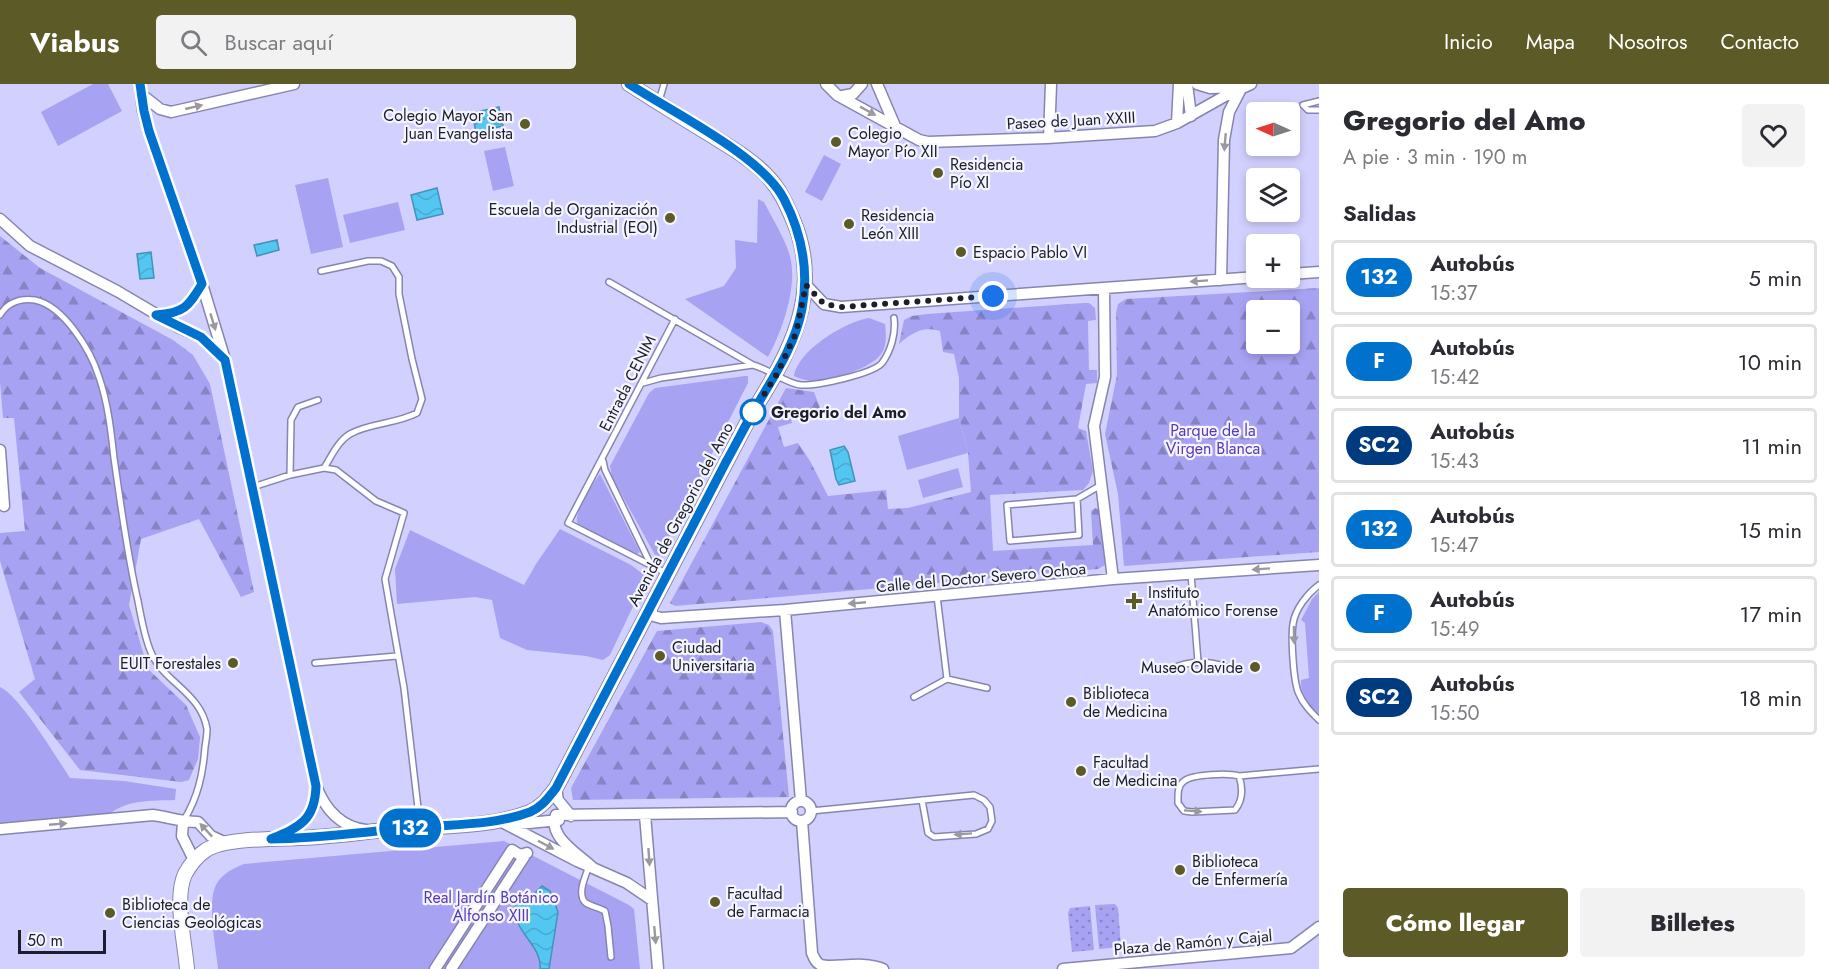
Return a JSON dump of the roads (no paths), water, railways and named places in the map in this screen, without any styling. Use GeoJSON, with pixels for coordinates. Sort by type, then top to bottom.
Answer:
{"type":"FeatureCollection","features":[{"type":"Feature","properties":{"kind":"street"},"geometry":{"type":"LineString","coordinates":[[140,89],[160,109],[171,112],[294,84]]}},
{"type":"Feature","properties":{"kind":"street","name":"Avenida de Gregorio del Amo"},"geometry":{"type":"LineString","coordinates":[[226,843],[322,838],[420,827],[504,823],[543,805],[556,788],[752,413],[777,374],[796,333],[806,285],[804,256],[796,227],[784,198],[769,178],[743,155],[629,84]]}},
{"type":"Feature","properties":{"kind":"street"},"geometry":{"type":"LineString","coordinates":[[842,96],[853,94],[862,84]]}},
{"type":"Feature","properties":{"kind":"street"},"geometry":{"type":"LineString","coordinates":[[877,84],[895,126]]}},
{"type":"Feature","properties":{"kind":"street"},"geometry":{"type":"LineString","coordinates":[[1049,138],[1050,84]]}},
{"type":"Feature","properties":{"kind":"street"},"geometry":{"type":"LineString","coordinates":[[1177,123],[1179,84]]}},
{"type":"Feature","properties":{"kind":"street"},"geometry":{"type":"LineString","coordinates":[[1187,84],[1191,116]]}},
{"type":"Feature","properties":{"kind":"street"},"geometry":{"type":"LineString","coordinates":[[1197,84],[1210,88],[1246,86]]}},
{"type":"Feature","properties":{"kind":"street","name":"Paseo de Juan XXIII"},"geometry":{"type":"LineString","coordinates":[[827,85],[837,95],[920,140],[928,142],[1049,138],[1155,130],[1177,123],[1246,86]]}},
{"type":"Feature","properties":{"kind":"street"},"geometry":{"type":"LineString","coordinates":[[1221,280],[1224,140],[1229,112],[1246,86]]}},
{"type":"Feature","properties":{"kind":"street"},"geometry":{"type":"LineString","coordinates":[[140,89],[149,131],[202,284],[225,360],[316,786],[321,799],[338,819],[353,828],[375,831]]}},
{"type":"Feature","properties":{"kind":"street"},"geometry":{"type":"LineString","coordinates":[[0,219],[30,246],[201,337],[225,360]]}},
{"type":"Feature","properties":{"kind":"street"},"geometry":{"type":"LineString","coordinates":[[1300,273],[1319,272]]}},
{"type":"Feature","properties":{"kind":"street"},"geometry":{"type":"LineString","coordinates":[[806,285],[824,304],[841,307],[1246,278]]}},
{"type":"Feature","properties":{"kind":"street"},"geometry":{"type":"LineString","coordinates":[[156,315],[184,310],[202,284]]}},
{"type":"Feature","properties":{"kind":"street"},"geometry":{"type":"LineString","coordinates":[[1104,288],[1105,376],[1094,426],[1113,579]]}},
{"type":"Feature","properties":{"kind":"street"},"geometry":{"type":"LineString","coordinates":[[0,450],[4,506]]}},
{"type":"Feature","properties":{"kind":"street","name":"Calle del Doctor Severo Ochoa"},"geometry":{"type":"LineString","coordinates":[[649,609],[654,616],[661,618],[785,610],[1113,579],[1319,565]]}},
{"type":"Feature","properties":{"kind":"street"},"geometry":{"type":"LineString","coordinates":[[785,610],[801,801]]}},
{"type":"Feature","properties":{"kind":"street"},"geometry":{"type":"LineString","coordinates":[[271,839],[292,830],[310,815],[316,802],[316,786]]}},
{"type":"Feature","properties":{"kind":"street"},"geometry":{"type":"LineString","coordinates":[[556,788],[558,800],[571,816]]}},
{"type":"Feature","properties":{"kind":"street"},"geometry":{"type":"LineString","coordinates":[[792,812],[795,804],[801,801],[807,803],[811,811],[810,816],[802,821]]}},
{"type":"Feature","properties":{"kind":"street"},"geometry":{"type":"LineString","coordinates":[[504,823],[554,821],[571,816],[792,812]]}},
{"type":"Feature","properties":{"kind":"street"},"geometry":{"type":"LineString","coordinates":[[792,812],[796,819],[802,821]]}},
{"type":"Feature","properties":{"kind":"street"},"geometry":{"type":"LineString","coordinates":[[645,814],[658,969]]}},
{"type":"Feature","properties":{"kind":"street"},"geometry":{"type":"LineString","coordinates":[[0,829],[153,815],[183,822],[198,822],[211,836],[226,843]]}},
{"type":"Feature","properties":{"kind":"street"},"geometry":{"type":"LineString","coordinates":[[554,821],[559,836],[567,847],[591,867]]}},
{"type":"Feature","properties":{"kind":"street"},"geometry":{"type":"LineString","coordinates":[[802,821],[812,953],[816,961],[822,966],[866,964],[883,969]]}},
{"type":"Feature","properties":{"kind":"street"},"geometry":{"type":"LineString","coordinates":[[183,822],[182,836],[194,860]]}},
{"type":"Feature","properties":{"kind":"street"},"geometry":{"type":"LineString","coordinates":[[504,823],[627,883],[652,900]]}},
{"type":"Feature","properties":{"kind":"street"},"geometry":{"type":"LineString","coordinates":[[187,969],[181,902],[185,876],[194,860],[206,850],[226,843]]}},
{"type":"Feature","properties":{"kind":"street"},"geometry":{"type":"LineString","coordinates":[[435,969],[512,850],[523,854],[524,857],[451,969]]}},
{"type":"Feature","properties":{"kind":"street","name":"Plaza de Ramón y Cajal"},"geometry":{"type":"LineString","coordinates":[[1063,969],[1291,948],[1319,927]]}},
{"type":"Feature","properties":{"kind":"lane"},"geometry":{"type":"LineString","coordinates":[[658,103],[664,84]]}},
{"type":"Feature","properties":{"kind":"lane"},"geometry":{"type":"LineString","coordinates":[[1319,101],[1303,105],[1308,110],[1319,110]]}},
{"type":"Feature","properties":{"kind":"lane"},"geometry":{"type":"LineString","coordinates":[[321,271],[368,261],[381,261],[392,266],[399,277],[399,294],[422,399],[417,413],[403,420],[349,435],[324,468]]}},
{"type":"Feature","properties":{"kind":"lane"},"geometry":{"type":"LineString","coordinates":[[609,282],[753,366],[800,385],[833,381],[860,374],[881,364],[896,328],[894,318]]}},
{"type":"Feature","properties":{"kind":"lane"},"geometry":{"type":"LineString","coordinates":[[0,315],[12,303],[21,299],[40,301],[50,306],[69,325],[96,367],[109,418],[130,568],[150,650],[158,664],[197,703],[207,731],[202,781],[183,822]]}},
{"type":"Feature","properties":{"kind":"lane","name":"Entrada CENIM"},"geometry":{"type":"LineString","coordinates":[[668,573],[568,523],[675,320]]}},
{"type":"Feature","properties":{"kind":"lane"},"geometry":{"type":"LineString","coordinates":[[643,383],[661,378],[753,366]]}},
{"type":"Feature","properties":{"kind":"lane"},"geometry":{"type":"LineString","coordinates":[[290,475],[291,420],[298,407],[318,400]]}},
{"type":"Feature","properties":{"kind":"lane"},"geometry":{"type":"LineString","coordinates":[[603,460],[605,470],[651,566]]}},
{"type":"Feature","properties":{"kind":"lane"},"geometry":{"type":"LineString","coordinates":[[253,487],[290,475],[324,468],[336,470],[376,501],[404,513],[385,579],[404,688],[420,827]]}},
{"type":"Feature","properties":{"kind":"lane"},"geometry":{"type":"LineString","coordinates":[[1077,499],[1079,535],[1010,541],[1007,505],[1077,499],[1102,484]]}},
{"type":"Feature","properties":{"kind":"lane"},"geometry":{"type":"LineString","coordinates":[[1191,574],[1198,662]]}},
{"type":"Feature","properties":{"kind":"lane"},"geometry":{"type":"LineString","coordinates":[[1319,585],[1300,606],[1293,623],[1294,679],[1305,705],[1319,720]]}},
{"type":"Feature","properties":{"kind":"lane"},"geometry":{"type":"LineString","coordinates":[[937,596],[947,679]]}},
{"type":"Feature","properties":{"kind":"lane"},"geometry":{"type":"LineString","coordinates":[[315,663],[397,656]]}},
{"type":"Feature","properties":{"kind":"lane"},"geometry":{"type":"LineString","coordinates":[[1169,670],[1181,664],[1198,662],[1215,662],[1227,667]]}},
{"type":"Feature","properties":{"kind":"lane"},"geometry":{"type":"LineString","coordinates":[[914,698],[947,679],[987,688]]}},
{"type":"Feature","properties":{"kind":"lane"},"geometry":{"type":"LineString","coordinates":[[1239,776],[1242,795],[1240,804],[1235,810],[1192,812],[1184,811],[1178,803],[1178,789],[1182,782],[1190,777],[1232,774],[1239,776],[1319,769]]}},
{"type":"Feature","properties":{"kind":"lane"},"geometry":{"type":"LineString","coordinates":[[811,811],[922,800],[974,795],[984,800],[990,807],[992,820],[988,829],[976,834],[934,837],[928,833],[922,800]]}},
{"type":"Feature","properties":{"kind":"lane"},"geometry":{"type":"LineString","coordinates":[[591,867],[583,881],[582,897],[586,903],[604,911],[611,957]]}},
{"type":"Feature","properties":{"kind":"water"},"geometry":{"type":"Polygon","coordinates":[[[499,107],[503,126],[476,132],[472,113],[499,107]]]}},
{"type":"Feature","properties":{"kind":"water"},"geometry":{"type":"Polygon","coordinates":[[[437,188],[443,214],[417,220],[411,195],[437,188]]]}},
{"type":"Feature","properties":{"kind":"water"},"geometry":{"type":"Polygon","coordinates":[[[277,240],[279,250],[257,256],[254,245],[277,240]]]}},
{"type":"Feature","properties":{"kind":"water"},"geometry":{"type":"Polygon","coordinates":[[[151,252],[154,278],[140,279],[137,254],[151,252]]]}},
{"type":"Feature","properties":{"kind":"water"},"geometry":{"type":"Polygon","coordinates":[[[844,446],[848,452],[855,481],[839,485],[830,450],[844,446]]]}},
{"type":"Feature","properties":{"kind":"water"},"geometry":{"type":"Polygon","coordinates":[[[542,886],[550,891],[558,912],[549,969],[540,969],[538,956],[521,929],[516,914],[515,899],[528,900],[542,886]]]}},
{"type":"Feature","properties":{"kind":"place","name":"Colegio Mayor San Juan Evangelista"},"geometry":{"type":"Point","coordinates":[525,124]}},
{"type":"Feature","properties":{"kind":"place","name":"Colegio Mayor Pío XII"},"geometry":{"type":"Point","coordinates":[836,142]}},
{"type":"Feature","properties":{"kind":"place","name":"Residencia Pío XI"},"geometry":{"type":"Point","coordinates":[938,173]}},
{"type":"Feature","properties":{"kind":"place","name":"Escuela de Organización Industrial (EOI)"},"geometry":{"type":"Point","coordinates":[670,218]}},
{"type":"Feature","properties":{"kind":"place","name":"Residencia León XIII"},"geometry":{"type":"Point","coordinates":[849,224]}},
{"type":"Feature","properties":{"kind":"place","name":"Espacio Pablo VI"},"geometry":{"type":"Point","coordinates":[961,252]}},
{"type":"Feature","properties":{"kind":"place","name":"Gregorio del Amo"},"geometry":{"type":"Point","coordinates":[753,412]}},
{"type":"Feature","properties":{"kind":"place","name":"Instituto Anatómico Forense"},"geometry":{"type":"Point","coordinates":[1134,601]}},
{"type":"Feature","properties":{"kind":"place","name":"Ciudad Universitaria"},"geometry":{"type":"Point","coordinates":[660,656]}},
{"type":"Feature","properties":{"kind":"place","name":"EUIT Forestales"},"geometry":{"type":"Point","coordinates":[233,663]}},
{"type":"Feature","properties":{"kind":"place","name":"Museo Olavide"},"geometry":{"type":"Point","coordinates":[1255,667]}},
{"type":"Feature","properties":{"kind":"place","name":"Biblioteca de Medicina"},"geometry":{"type":"Point","coordinates":[1071,702]}},
{"type":"Feature","properties":{"kind":"place","name":"Facultad de Medicina"},"geometry":{"type":"Point","coordinates":[1081,771]}},
{"type":"Feature","properties":{"kind":"place","name":"Biblioteca de Enfermería"},"geometry":{"type":"Point","coordinates":[1180,870]}},
{"type":"Feature","properties":{"kind":"place","name":"Facultad de Farmacia"},"geometry":{"type":"Point","coordinates":[715,902]}},
{"type":"Feature","properties":{"kind":"place","name":"Biblioteca de Ciencias Geológicas"},"geometry":{"type":"Point","coordinates":[110,913]}},
{"type":"Feature","properties":{"kind":"park label","name":"Parque de la Virgen Blanca"},"geometry":{"type":"Point","coordinates":[1213,439]}},
{"type":"Feature","properties":{"kind":"park label","name":"Real Jardín Botánico Alfonso XIII"},"geometry":{"type":"Point","coordinates":[491,906]}}]}
